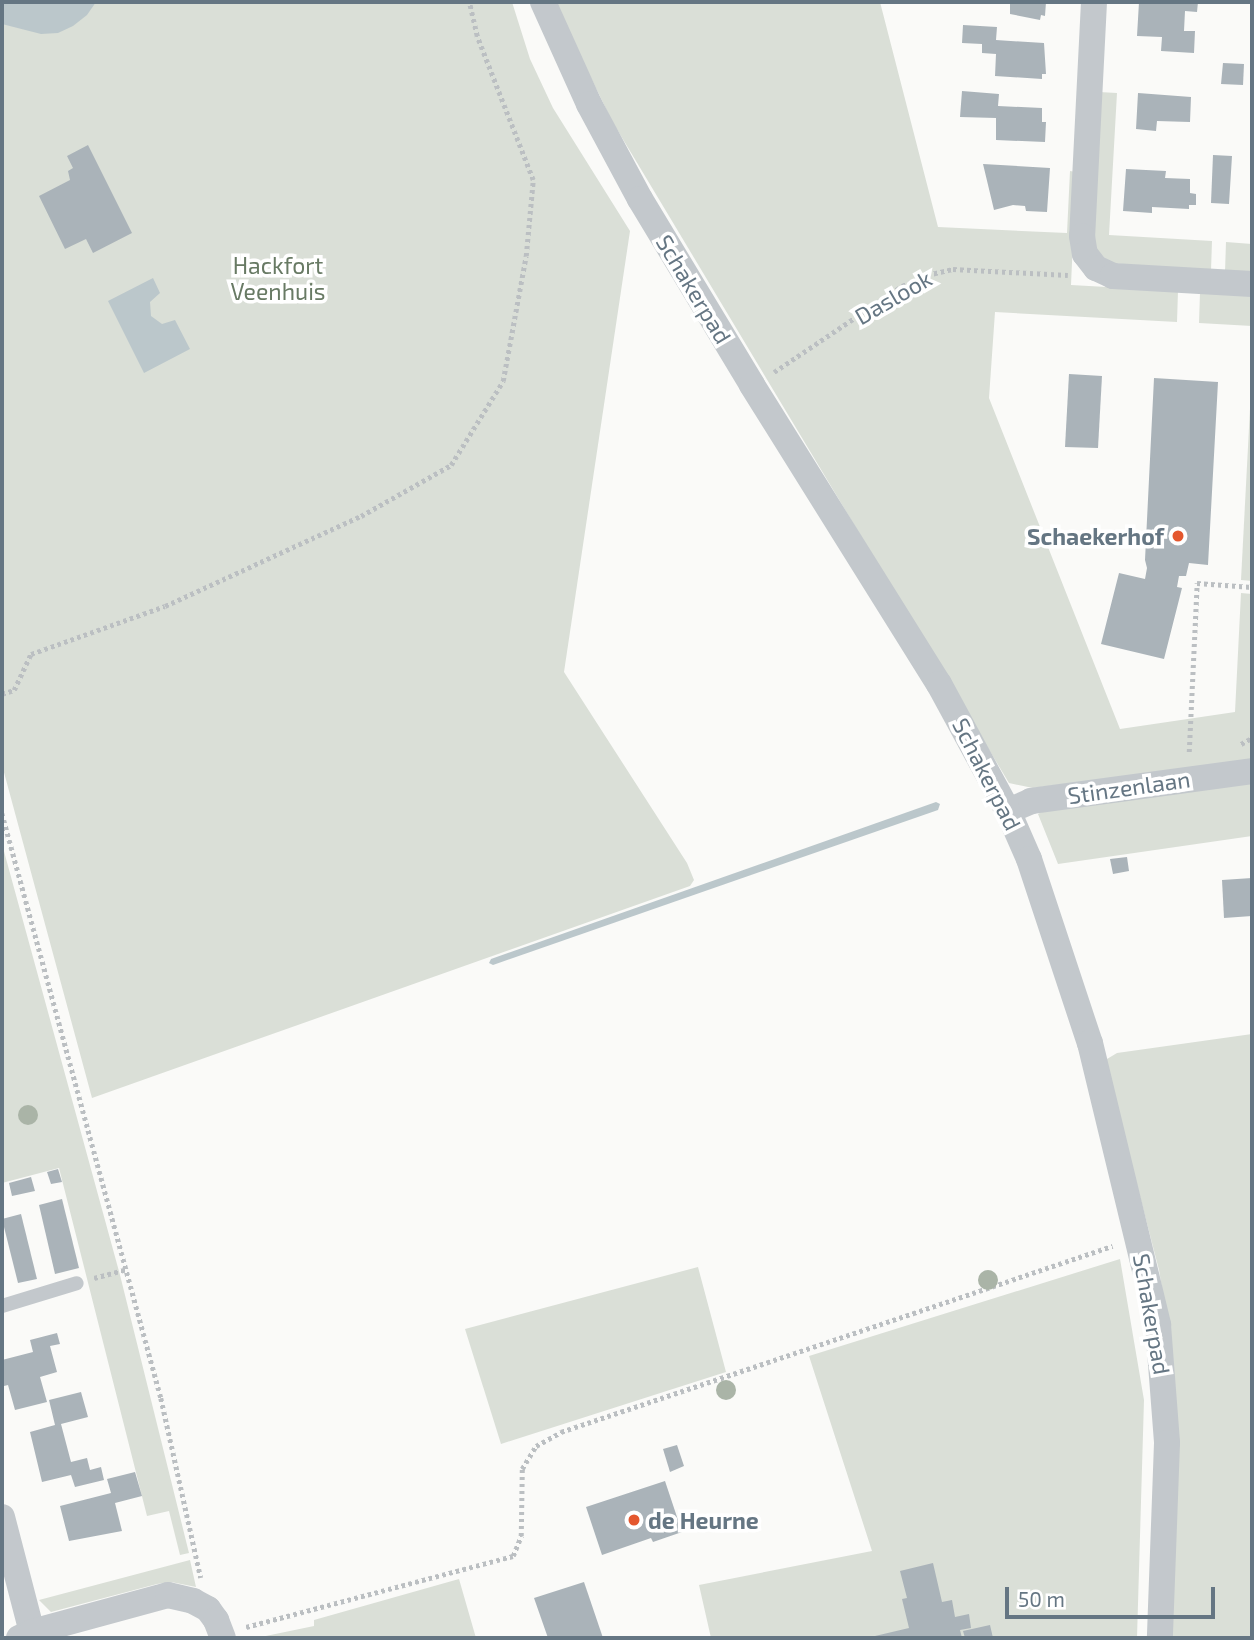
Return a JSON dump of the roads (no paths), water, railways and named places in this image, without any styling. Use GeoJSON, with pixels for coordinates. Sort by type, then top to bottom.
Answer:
{"type":"FeatureCollection","features":[{"type":"Feature","properties":{"kind":"street","name":"Schakerpad"},"geometry":{"type":"LineString","coordinates":[[542,2],[589,104],[640,199],[752,385],[939,684],[1008,811],[1033,870],[1090,1043],[1155,1312],[1164,1383],[1167,1443],[1160,1638]]}},
{"type":"Feature","properties":{"kind":"street"},"geometry":{"type":"LineString","coordinates":[[1094,2],[1082,236],[1090,262],[1113,276],[1252,284]]}},
{"type":"Feature","properties":{"kind":"street","name":"Stinzenlaan"},"geometry":{"type":"LineString","coordinates":[[1008,811],[1031,801],[1252,771]]}},
{"type":"Feature","properties":{"kind":"street"},"geometry":{"type":"LineString","coordinates":[[2,1517],[25,1635],[169,1595],[193,1601],[208,1609],[222,1636]]}},
{"type":"Feature","properties":{"kind":"lane"},"geometry":{"type":"LineString","coordinates":[[2,1306],[77,1283]]}},
{"type":"Feature","properties":{"kind":"place","name":"Schaekerhof"},"geometry":{"type":"Point","coordinates":[1178,536]}},
{"type":"Feature","properties":{"kind":"place","name":"de Heurne"},"geometry":{"type":"Point","coordinates":[634,1520]}},
{"type":"Feature","properties":{"kind":"park label","name":"Hackfort Veenhuis"},"geometry":{"type":"Point","coordinates":[278,278]}}]}
